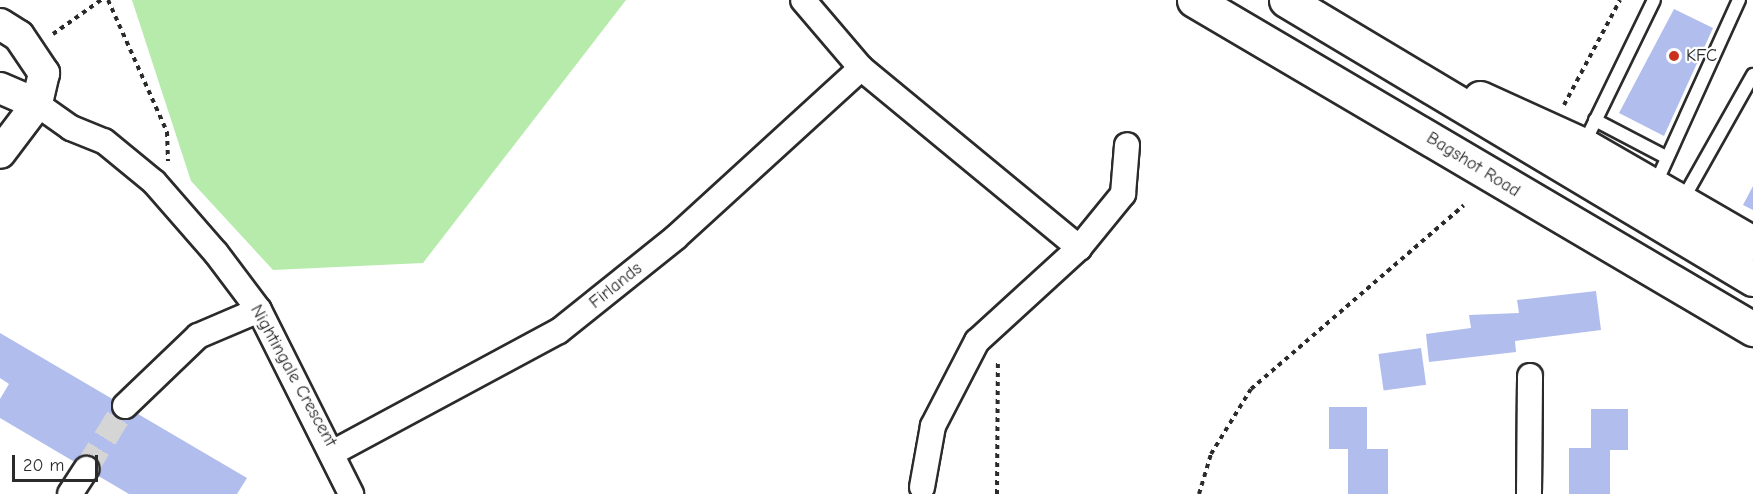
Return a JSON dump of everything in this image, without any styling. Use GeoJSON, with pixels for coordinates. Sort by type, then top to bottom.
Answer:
{"type":"FeatureCollection","features":[{"type":"Feature","properties":{"kind":"highway","name":"Bagshot Road"},"geometry":{"type":"LineString","coordinates":[[1194,0],[1753,328]]}},
{"type":"Feature","properties":{"kind":"highway"},"geometry":{"type":"LineString","coordinates":[[1286,0],[1753,279]]}},
{"type":"Feature","properties":{"kind":"highway"},"geometry":{"type":"LineString","coordinates":[[1395,64],[1589,133],[1668,194],[1753,243]]}},
{"type":"Feature","properties":{"kind":"street"},"geometry":{"type":"LineString","coordinates":[[803,0],[861,68],[1079,248]]}},
{"type":"Feature","properties":{"kind":"street"},"geometry":{"type":"LineString","coordinates":[[0,24],[19,36],[44,73],[37,104],[0,153]]}},
{"type":"Feature","properties":{"kind":"street","name":"Firlands"},"geometry":{"type":"LineString","coordinates":[[334,452],[559,331],[675,238],[861,68]]}},
{"type":"Feature","properties":{"kind":"street"},"geometry":{"type":"LineString","coordinates":[[0,88],[37,104]]}},
{"type":"Feature","properties":{"kind":"street","name":"Nightingale Crescent"},"geometry":{"type":"LineString","coordinates":[[37,104],[71,128],[104,141],[154,182],[259,310],[334,452],[351,494]]}},
{"type":"Feature","properties":{"kind":"street"},"geometry":{"type":"LineString","coordinates":[[922,487],[933,426],[977,341],[1079,248],[1123,194],[1127,145]]}},
{"type":"Feature","properties":{"kind":"street"},"geometry":{"type":"LineString","coordinates":[[124,406],[198,336],[259,310]]}},
{"type":"Feature","properties":{"kind":"street"},"geometry":{"type":"LineString","coordinates":[[1529,494],[1530,376]]}},
{"type":"Feature","properties":{"kind":"street"},"geometry":{"type":"LineString","coordinates":[[70,494],[86,469]]}},
{"type":"Feature","properties":{"kind":"lane"},"geometry":{"type":"LineString","coordinates":[[1654,0],[1589,133],[1664,156]]}},
{"type":"Feature","properties":{"kind":"lane"},"geometry":{"type":"LineString","coordinates":[[1668,194],[1664,156],[1739,0]]}},
{"type":"Feature","properties":{"kind":"lane"},"geometry":{"type":"LineString","coordinates":[[1668,194],[1753,75]]}},
{"type":"Feature","properties":{"kind":"path"},"geometry":{"type":"LineString","coordinates":[[51,35],[101,0]]}},
{"type":"Feature","properties":{"kind":"path"},"geometry":{"type":"LineString","coordinates":[[108,0],[167,132],[168,163],[154,182]]}},
{"type":"Feature","properties":{"kind":"path"},"geometry":{"type":"LineString","coordinates":[[1562,108],[1620,0]]}},
{"type":"Feature","properties":{"kind":"path"},"geometry":{"type":"LineString","coordinates":[[1199,494],[1211,454],[1251,389],[1464,205]]}},
{"type":"Feature","properties":{"kind":"path"},"geometry":{"type":"LineString","coordinates":[[977,341],[998,356],[997,494]]}},
{"type":"Feature","properties":{"kind":"green space"},"geometry":{"type":"Polygon","coordinates":[[[132,0],[626,0],[423,263],[273,270],[191,181],[132,0]]]}},
{"type":"Feature","properties":{"kind":"building","name":"KFC"},"geometry":{"type":"Polygon","coordinates":[[[1674,9],[1713,28],[1664,136],[1619,113],[1674,9]]]}},
{"type":"Feature","properties":{"kind":"building"},"geometry":{"type":"Polygon","coordinates":[[[1753,186],[1753,210],[1743,205],[1753,186]]]}},
{"type":"Feature","properties":{"kind":"building"},"geometry":{"type":"Polygon","coordinates":[[[1596,291],[1601,330],[1515,341],[1516,352],[1429,362],[1426,334],[1471,328],[1469,315],[1519,313],[1517,300],[1596,291]]]}},
{"type":"Feature","properties":{"kind":"building"},"geometry":{"type":"Polygon","coordinates":[[[0,333],[247,478],[237,494],[129,494],[0,418],[0,399],[9,384],[0,378],[0,333]]]}},
{"type":"Feature","properties":{"kind":"building"},"geometry":{"type":"Polygon","coordinates":[[[1421,348],[1426,385],[1384,391],[1378,354],[1421,348]]]}},
{"type":"Feature","properties":{"kind":"building"},"geometry":{"type":"Polygon","coordinates":[[[1329,407],[1367,407],[1367,449],[1388,449],[1388,494],[1348,494],[1348,449],[1329,449],[1329,407]]]}},
{"type":"Feature","properties":{"kind":"building"},"geometry":{"type":"Polygon","coordinates":[[[1591,409],[1628,409],[1628,450],[1610,450],[1610,494],[1569,494],[1569,448],[1591,448],[1591,409]]]}},
{"type":"Feature","properties":{"kind":"tunnel"},"geometry":{"type":"LineString","coordinates":[[86,469],[125,406]]}},
{"type":"Feature","properties":{"kind":"place","name":"KFC"},"geometry":{"type":"Point","coordinates":[1674,56]}}]}
